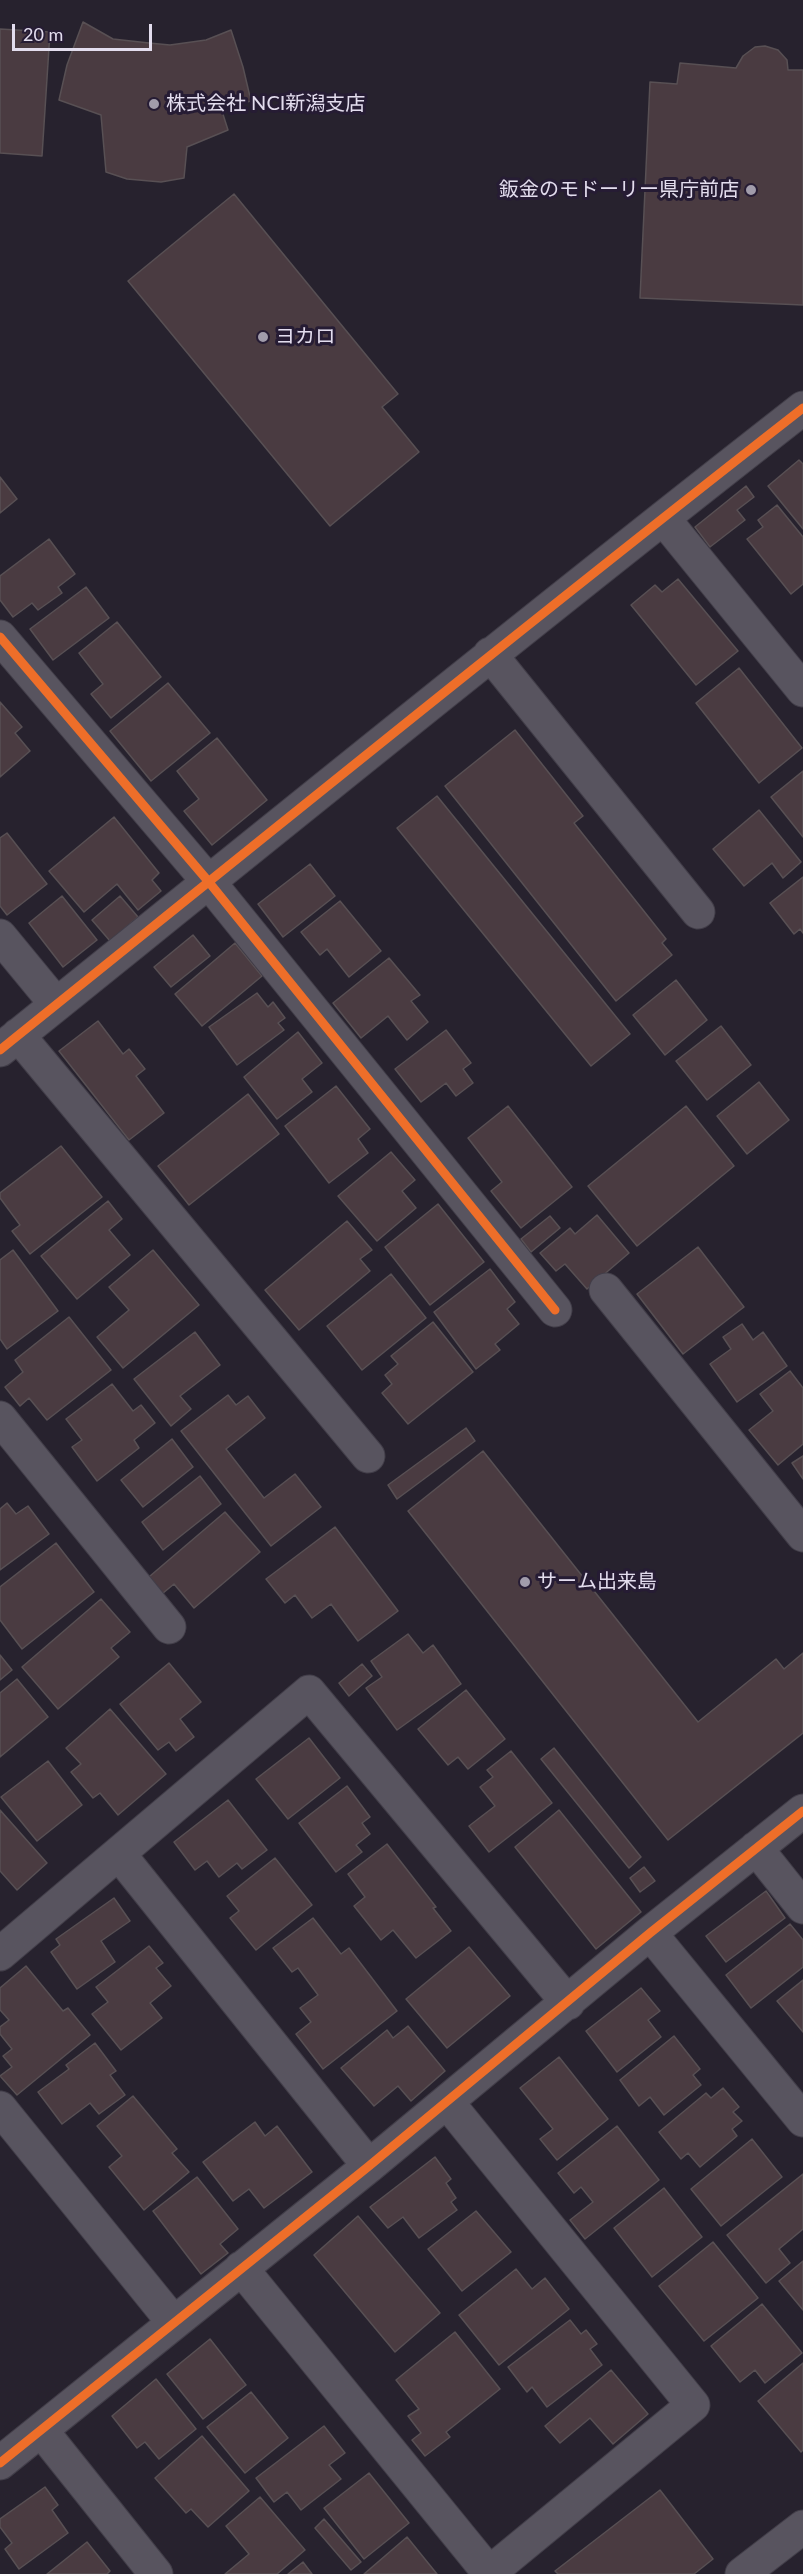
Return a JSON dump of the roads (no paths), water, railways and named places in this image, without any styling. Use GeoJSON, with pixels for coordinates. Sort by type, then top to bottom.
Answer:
{"type":"FeatureCollection","features":[{"type":"Feature","properties":{"kind":"street"},"geometry":{"type":"LineString","coordinates":[[368,1456],[9,1043],[490,654],[803,408]]}},
{"type":"Feature","properties":{"kind":"street"},"geometry":{"type":"LineString","coordinates":[[663,518],[803,690]]}},
{"type":"Feature","properties":{"kind":"street"},"geometry":{"type":"LineString","coordinates":[[0,637],[208,881],[555,1310]]}},
{"type":"Feature","properties":{"kind":"street"},"geometry":{"type":"LineString","coordinates":[[490,654],[698,912]]}},
{"type":"Feature","properties":{"kind":"street"},"geometry":{"type":"LineString","coordinates":[[0,936],[56,1004]]}},
{"type":"Feature","properties":{"kind":"street"},"geometry":{"type":"LineString","coordinates":[[606,1290],[803,1535]]}},
{"type":"Feature","properties":{"kind":"street"},"geometry":{"type":"LineString","coordinates":[[0,1418],[169,1627]]}},
{"type":"Feature","properties":{"kind":"street"},"geometry":{"type":"LineString","coordinates":[[0,1954],[309,1692],[568,2002]]}},
{"type":"Feature","properties":{"kind":"street"},"geometry":{"type":"LineString","coordinates":[[0,2463],[369,2166],[803,1811]]}},
{"type":"Feature","properties":{"kind":"street"},"geometry":{"type":"LineString","coordinates":[[756,1848],[803,1906]]}},
{"type":"Feature","properties":{"kind":"street"},"geometry":{"type":"LineString","coordinates":[[119,1854],[369,2166]]}},
{"type":"Feature","properties":{"kind":"street"},"geometry":{"type":"LineString","coordinates":[[650,1934],[803,2120]]}},
{"type":"Feature","properties":{"kind":"street"},"geometry":{"type":"LineString","coordinates":[[242,2268],[489,2574],[693,2405],[447,2102]]}},
{"type":"Feature","properties":{"kind":"street"},"geometry":{"type":"LineString","coordinates":[[0,2108],[174,2323]]}},
{"type":"Feature","properties":{"kind":"street"},"geometry":{"type":"LineString","coordinates":[[41,2430],[156,2574]]}},
{"type":"Feature","properties":{"kind":"street"},"geometry":{"type":"LineString","coordinates":[[742,2574],[799,2538]]}},
{"type":"Feature","properties":{"kind":"place","name":"株式会社 NCI新潟支店"},"geometry":{"type":"Point","coordinates":[154,104]}},
{"type":"Feature","properties":{"kind":"place","name":"鈑金のモドーリー県庁前店"},"geometry":{"type":"Point","coordinates":[751,190]}},
{"type":"Feature","properties":{"kind":"place","name":"ヨカロ"},"geometry":{"type":"Point","coordinates":[263,337]}},
{"type":"Feature","properties":{"kind":"place","name":"サーム出来島"},"geometry":{"type":"Point","coordinates":[525,1582]}}]}
